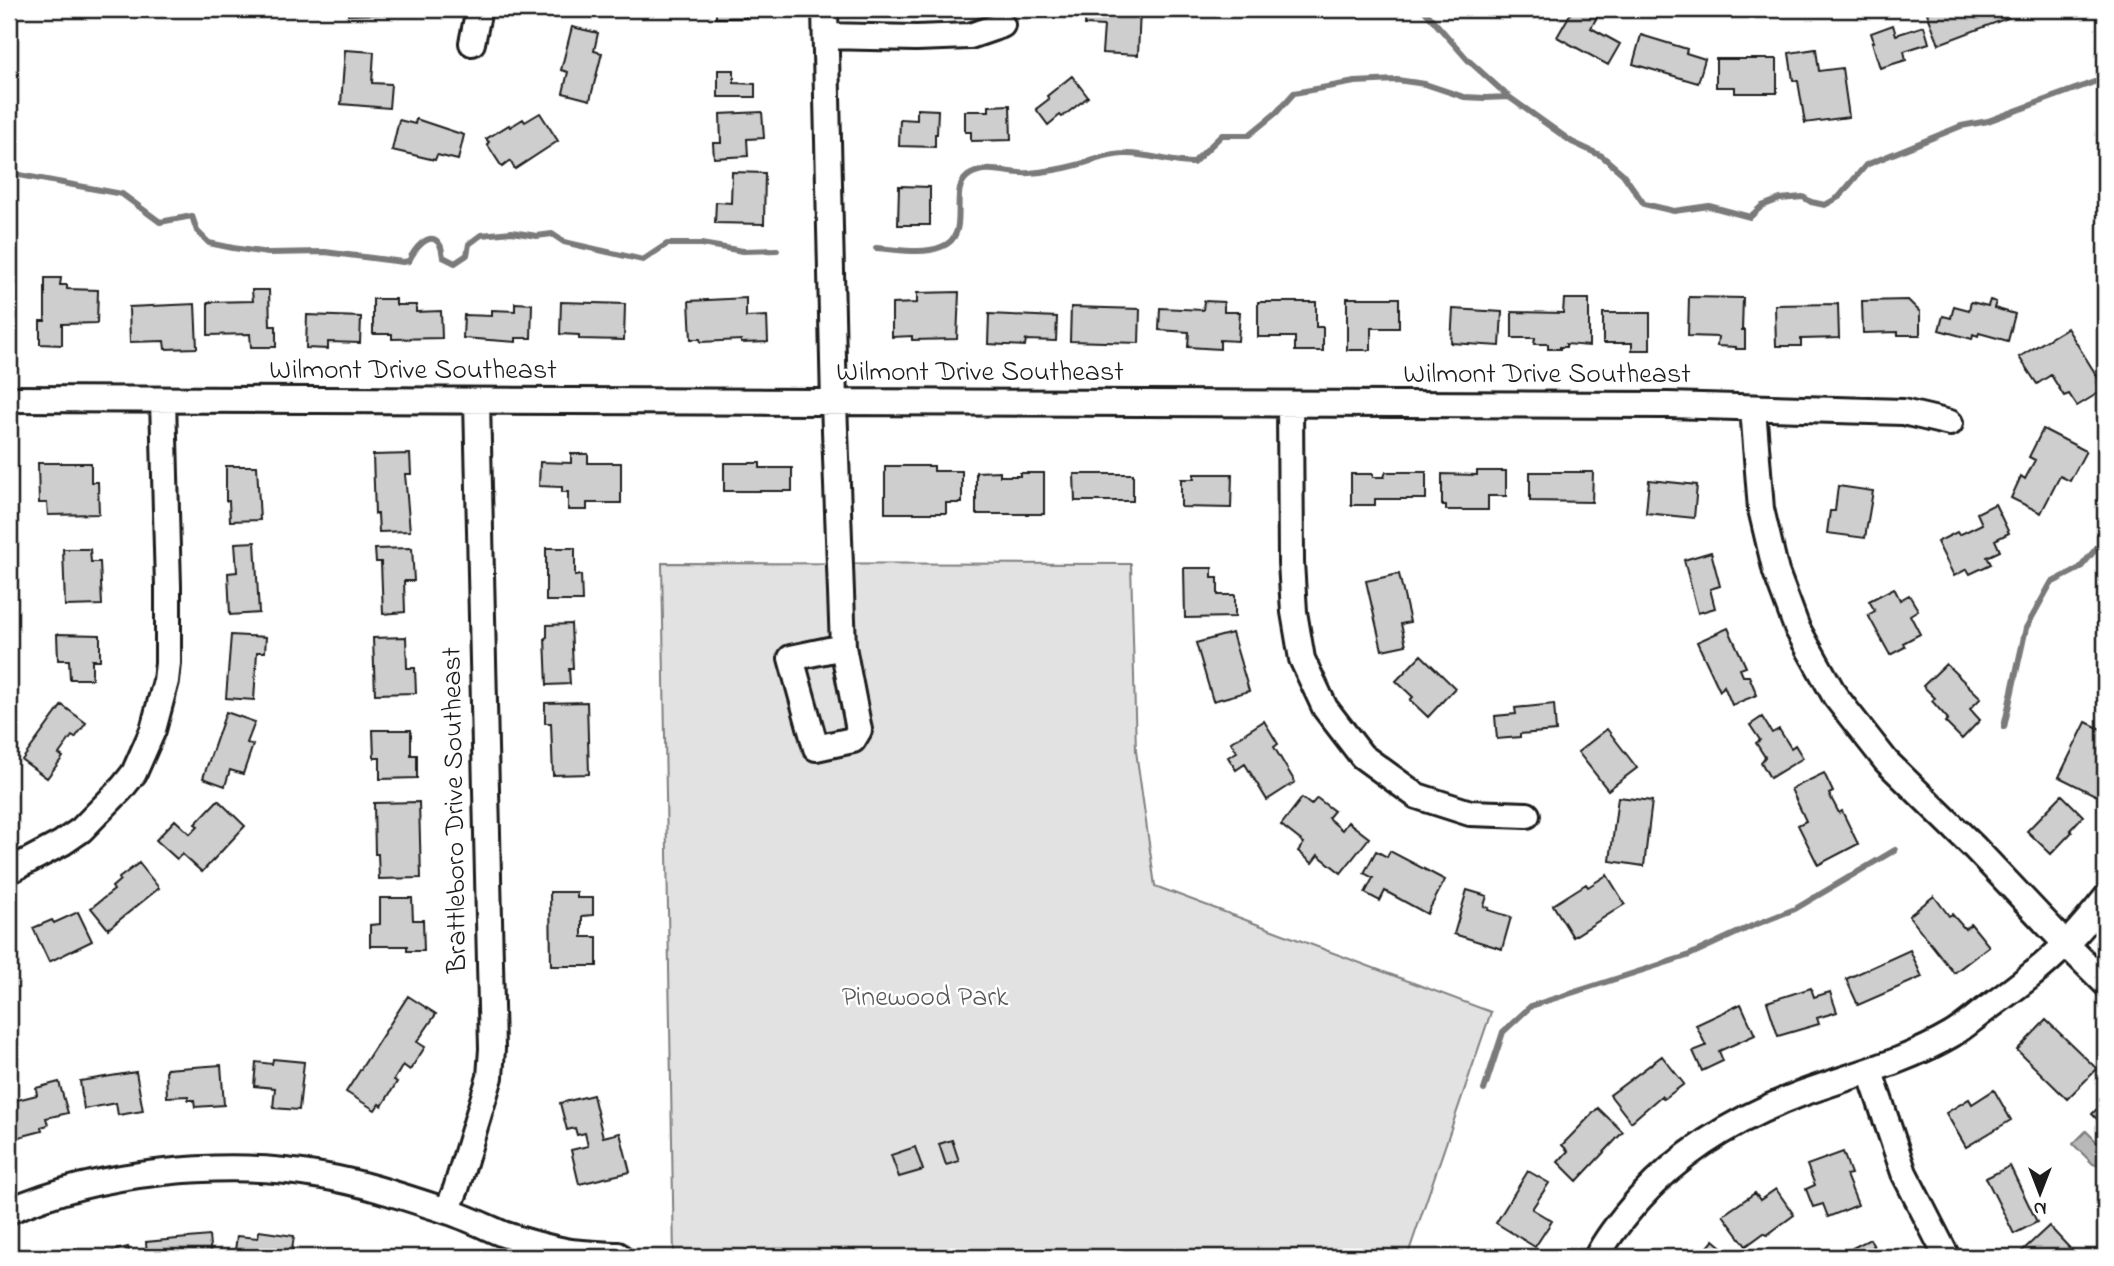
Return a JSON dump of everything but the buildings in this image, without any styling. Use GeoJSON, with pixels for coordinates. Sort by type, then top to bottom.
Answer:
{"type":"FeatureCollection","features":[{"type":"Feature","properties":{"kind":"street"},"geometry":{"type":"LineString","coordinates":[[472,43],[480,9]]}},
{"type":"Feature","properties":{"kind":"street"},"geometry":{"type":"LineString","coordinates":[[825,9],[834,403],[843,647]]}},
{"type":"Feature","properties":{"kind":"street"},"geometry":{"type":"LineString","coordinates":[[826,36],[970,36],[1002,25]]}},
{"type":"Feature","properties":{"kind":"street","name":"Wilmont Drive Southeast"},"geometry":{"type":"LineString","coordinates":[[9,399],[1668,405],[1903,411],[1950,423]]}},
{"type":"Feature","properties":{"kind":"street"},"geometry":{"type":"LineString","coordinates":[[9,871],[81,830],[134,773],[153,730],[168,663],[163,400]]}},
{"type":"Feature","properties":{"kind":"street","name":"Brattleboro Drive Southeast"},"geometry":{"type":"LineString","coordinates":[[447,1211],[490,1077],[492,1049],[477,401]]}},
{"type":"Feature","properties":{"kind":"street"},"geometry":{"type":"LineString","coordinates":[[1290,404],[1294,612],[1302,659],[1325,708],[1362,756],[1417,796],[1470,813],[1527,815]]}},
{"type":"Feature","properties":{"kind":"street"},"geometry":{"type":"LineString","coordinates":[[1754,408],[1761,509],[1776,572],[1797,628],[1835,696],[1886,761],[1975,848],[2105,983]]}},
{"type":"Feature","properties":{"kind":"street"},"geometry":{"type":"LineString","coordinates":[[1597,1257],[1633,1205],[1659,1177],[1706,1140],[1735,1122],[1770,1106],[1870,1072],[1952,1034],[2006,996],[2066,944],[2105,899]]}},
{"type":"Feature","properties":{"kind":"street"},"geometry":{"type":"LineString","coordinates":[[1870,1072],[1904,1173],[1947,1257]]}},
{"type":"Feature","properties":{"kind":"street"},"geometry":{"type":"LineString","coordinates":[[9,1211],[47,1197],[113,1180],[153,1174],[253,1168],[322,1176],[447,1211],[506,1234],[566,1251],[618,1255]]}},
{"type":"Feature","properties":{"kind":"green space","name":"Pinewood Park"},"geometry":{"type":"Polygon","coordinates":[[[662,563],[1131,564],[1136,751],[1155,886],[1491,1012],[1407,1257],[674,1257],[662,563]]]}},
{"type":"Feature","properties":{"kind":"shaded area"},"geometry":{"type":"Polygon","coordinates":[[[2086,1131],[2105,1147],[2105,1167],[2093,1164],[2073,1144],[2086,1131]]]}},
{"type":"Feature","properties":{"kind":"waterway"},"geometry":{"type":"LineString","coordinates":[[1423,9],[1468,60],[1509,97],[1572,142],[1602,156],[1623,174],[1644,204],[1674,211],[1709,206],[1750,217],[1762,206],[1780,199],[1803,197],[1825,205],[1839,197],[1866,165],[1961,126],[1988,121],[2105,78]]}},
{"type":"Feature","properties":{"kind":"waterway"},"geometry":{"type":"LineString","coordinates":[[876,248],[925,251],[951,241],[956,232],[963,181],[978,171],[1041,172],[1124,154],[1193,163],[1222,135],[1249,135],[1276,113],[1294,93],[1355,82],[1397,80],[1425,84],[1464,97],[1509,97]]}},
{"type":"Feature","properties":{"kind":"waterway"},"geometry":{"type":"LineString","coordinates":[[9,173],[122,194],[160,222],[192,216],[197,231],[209,243],[268,253],[325,252],[403,262],[409,261],[422,243],[432,239],[440,245],[443,257],[455,263],[467,255],[469,244],[481,235],[512,232],[537,236],[552,234],[564,242],[643,260],[667,244],[701,244],[743,251],[777,250]]}},
{"type":"Feature","properties":{"kind":"waterway"},"geometry":{"type":"LineString","coordinates":[[2105,473],[2102,488],[2105,509]]}},
{"type":"Feature","properties":{"kind":"waterway"},"geometry":{"type":"LineString","coordinates":[[2004,727],[2026,628],[2051,583],[2080,568],[2105,538]]}},
{"type":"Feature","properties":{"kind":"waterway"},"geometry":{"type":"LineString","coordinates":[[1484,1090],[1503,1032],[1531,1006],[1687,956],[1795,909],[1895,850]]}}]}
